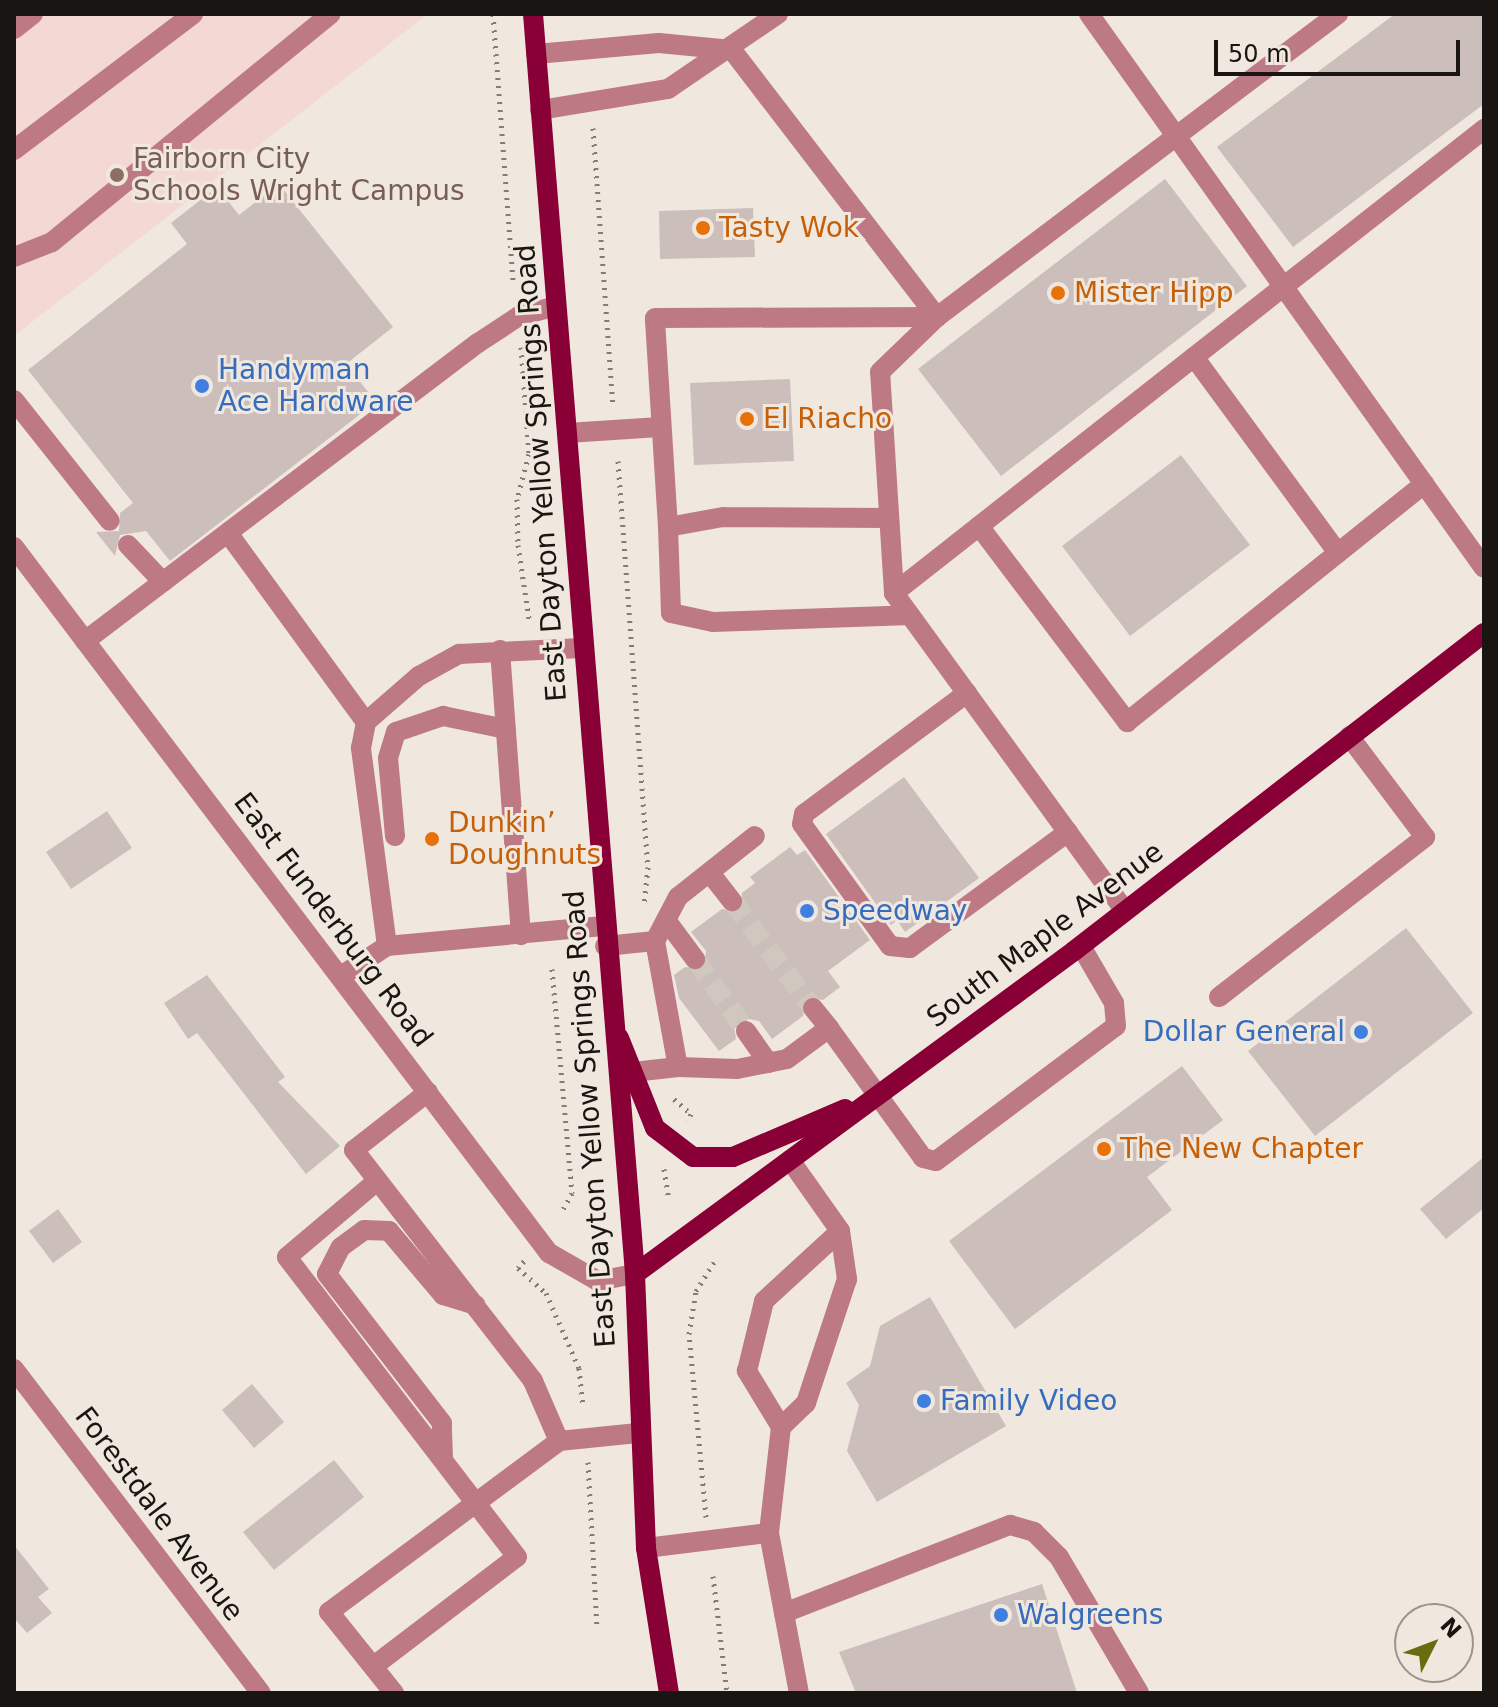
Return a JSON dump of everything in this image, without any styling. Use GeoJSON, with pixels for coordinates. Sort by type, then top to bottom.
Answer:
{"type":"FeatureCollection","features":[{"type":"Feature","properties":{"kind":"main road","name":"East Dayton Yellow Springs Road"},"geometry":{"type":"LineString","coordinates":[[533,14],[610,1016],[635,1274],[638,1433],[646,1548],[669,1693]]}},
{"type":"Feature","properties":{"kind":"main road","name":"South Maple Avenue"},"geometry":{"type":"LineString","coordinates":[[635,1274],[1081,946],[1484,633]]}},
{"type":"Feature","properties":{"kind":"main road"},"geometry":{"type":"LineString","coordinates":[[610,1016],[662,1137],[682,1152],[712,1159],[879,1096]]}},
{"type":"Feature","properties":{"kind":"street"},"geometry":{"type":"LineString","coordinates":[[14,29],[33,14]]}},
{"type":"Feature","properties":{"kind":"street"},"geometry":{"type":"LineString","coordinates":[[14,150],[193,14]]}},
{"type":"Feature","properties":{"kind":"street"},"geometry":{"type":"LineString","coordinates":[[14,257],[52,242],[331,14]]}},
{"type":"Feature","properties":{"kind":"street"},"geometry":{"type":"LineString","coordinates":[[540,110],[668,89],[732,50],[778,14]]}},
{"type":"Feature","properties":{"kind":"street"},"geometry":{"type":"LineString","coordinates":[[1089,14],[1484,568]]}},
{"type":"Feature","properties":{"kind":"street"},"geometry":{"type":"LineString","coordinates":[[1125,911],[894,593],[880,372],[937,317],[1338,14]]}},
{"type":"Feature","properties":{"kind":"street"},"geometry":{"type":"LineString","coordinates":[[536,54],[659,43],[732,50],[937,317]]}},
{"type":"Feature","properties":{"kind":"street"},"geometry":{"type":"LineString","coordinates":[[894,593],[1484,129]]}},
{"type":"Feature","properties":{"kind":"street"},"geometry":{"type":"LineString","coordinates":[[85,641],[478,343],[519,316],[556,306]]}},
{"type":"Feature","properties":{"kind":"street"},"geometry":{"type":"LineString","coordinates":[[910,615],[713,622],[671,613],[655,318],[937,317]]}},
{"type":"Feature","properties":{"kind":"street"},"geometry":{"type":"LineString","coordinates":[[1194,357],[1338,553]]}},
{"type":"Feature","properties":{"kind":"street"},"geometry":{"type":"LineString","coordinates":[[14,400],[110,521]]}},
{"type":"Feature","properties":{"kind":"street"},"geometry":{"type":"LineString","coordinates":[[567,433],[660,427]]}},
{"type":"Feature","properties":{"kind":"street"},"geometry":{"type":"LineString","coordinates":[[979,526],[1127,722],[1424,484]]}},
{"type":"Feature","properties":{"kind":"street"},"geometry":{"type":"LineString","coordinates":[[668,527],[723,517],[889,518]]}},
{"type":"Feature","properties":{"kind":"street"},"geometry":{"type":"LineString","coordinates":[[228,533],[366,722]]}},
{"type":"Feature","properties":{"kind":"street"},"geometry":{"type":"LineString","coordinates":[[128,545],[163,582]]}},
{"type":"Feature","properties":{"kind":"street","name":"East Funderburg Road"},"geometry":{"type":"LineString","coordinates":[[14,547],[549,1253],[598,1281],[635,1274]]}},
{"type":"Feature","properties":{"kind":"street"},"geometry":{"type":"LineString","coordinates":[[387,946],[361,748],[366,722],[432,669],[459,654],[582,648]]}},
{"type":"Feature","properties":{"kind":"street"},"geometry":{"type":"LineString","coordinates":[[500,650],[521,935]]}},
{"type":"Feature","properties":{"kind":"street"},"geometry":{"type":"LineString","coordinates":[[967,693],[804,814],[802,824],[890,946],[910,948],[1068,832]]}},
{"type":"Feature","properties":{"kind":"street"},"geometry":{"type":"LineString","coordinates":[[395,836],[388,758],[396,732],[443,716],[506,729]]}},
{"type":"Feature","properties":{"kind":"street"},"geometry":{"type":"LineString","coordinates":[[1219,997],[1425,837],[1349,736]]}},
{"type":"Feature","properties":{"kind":"street"},"geometry":{"type":"LineString","coordinates":[[678,1067],[655,941],[678,897],[755,836]]}},
{"type":"Feature","properties":{"kind":"street"},"geometry":{"type":"LineString","coordinates":[[710,873],[732,901]]}},
{"type":"Feature","properties":{"kind":"street"},"geometry":{"type":"LineString","coordinates":[[666,920],[695,959]]}},
{"type":"Feature","properties":{"kind":"street"},"geometry":{"type":"LineString","coordinates":[[341,976],[387,946],[521,935],[604,936],[655,941]]}},
{"type":"Feature","properties":{"kind":"street"},"geometry":{"type":"LineString","coordinates":[[813,1008],[923,1158],[936,1161],[974,1139],[1116,1026],[1114,1003],[1081,946]]}},
{"type":"Feature","properties":{"kind":"street"},"geometry":{"type":"LineString","coordinates":[[633,1072],[787,1059],[829,1028]]}},
{"type":"Feature","properties":{"kind":"street"},"geometry":{"type":"LineString","coordinates":[[746,1031],[768,1063]]}},
{"type":"Feature","properties":{"kind":"street"},"geometry":{"type":"LineString","coordinates":[[428,1092],[354,1150],[533,1381],[559,1441]]}},
{"type":"Feature","properties":{"kind":"street"},"geometry":{"type":"LineString","coordinates":[[781,1427],[806,1403],[847,1279],[840,1231],[790,1160]]}},
{"type":"Feature","properties":{"kind":"street"},"geometry":{"type":"LineString","coordinates":[[375,1665],[517,1557],[287,1257],[377,1181]]}},
{"type":"Feature","properties":{"kind":"street"},"geometry":{"type":"LineString","coordinates":[[443,1459],[442,1423],[327,1274],[341,1247],[364,1230],[389,1231],[443,1295],[475,1305]]}},
{"type":"Feature","properties":{"kind":"street"},"geometry":{"type":"LineString","coordinates":[[799,1693],[769,1533],[781,1427],[747,1371],[764,1301],[840,1231]]}},
{"type":"Feature","properties":{"kind":"street","name":"Forestdale Avenue"},"geometry":{"type":"LineString","coordinates":[[14,1369],[261,1693]]}},
{"type":"Feature","properties":{"kind":"street"},"geometry":{"type":"LineString","coordinates":[[394,1693],[375,1665],[329,1612],[559,1441],[638,1433]]}},
{"type":"Feature","properties":{"kind":"street"},"geometry":{"type":"LineString","coordinates":[[784,1613],[1010,1525],[1034,1532],[1059,1557],[1139,1693]]}},
{"type":"Feature","properties":{"kind":"street"},"geometry":{"type":"LineString","coordinates":[[646,1548],[769,1533]]}},
{"type":"Feature","properties":{"kind":"path"},"geometry":{"type":"LineString","coordinates":[[493,14],[513,281]]}},
{"type":"Feature","properties":{"kind":"path"},"geometry":{"type":"LineString","coordinates":[[593,120],[613,406]]}},
{"type":"Feature","properties":{"kind":"path"},"geometry":{"type":"LineString","coordinates":[[521,347],[529,454],[517,499],[518,545],[529,619]]}},
{"type":"Feature","properties":{"kind":"path"},"geometry":{"type":"LineString","coordinates":[[618,461],[648,867],[645,915]]}},
{"type":"Feature","properties":{"kind":"path"},"geometry":{"type":"LineString","coordinates":[[552,969],[572,1193],[563,1209]]}},
{"type":"Feature","properties":{"kind":"path"},"geometry":{"type":"LineString","coordinates":[[670,1093],[691,1114],[686,1126]]}},
{"type":"Feature","properties":{"kind":"path"},"geometry":{"type":"LineString","coordinates":[[668,1159],[669,1200],[674,1210]]}},
{"type":"Feature","properties":{"kind":"path"},"geometry":{"type":"LineString","coordinates":[[659,1200],[669,1200]]}},
{"type":"Feature","properties":{"kind":"path"},"geometry":{"type":"LineString","coordinates":[[524,1261],[518,1268],[546,1293],[579,1368],[583,1404]]}},
{"type":"Feature","properties":{"kind":"path"},"geometry":{"type":"LineString","coordinates":[[707,1520],[689,1334],[696,1291],[715,1261]]}},
{"type":"Feature","properties":{"kind":"path"},"geometry":{"type":"LineString","coordinates":[[587,1453],[597,1628]]}},
{"type":"Feature","properties":{"kind":"path"},"geometry":{"type":"LineString","coordinates":[[713,1576],[727,1693]]}},
{"type":"Feature","properties":{"kind":"shaded area","name":"Fairborn City Schools Wright Campus"},"geometry":{"type":"Polygon","coordinates":[[[14,14],[428,14],[14,336],[14,14]]]}},
{"type":"Feature","properties":{"kind":"building"},"geometry":{"type":"Polygon","coordinates":[[[1395,14],[1484,14],[1484,104],[1293,247],[1217,147],[1395,14]]]}},
{"type":"Feature","properties":{"kind":"building"},"geometry":{"type":"Polygon","coordinates":[[[1165,179],[1247,286],[1001,476],[918,369],[1165,179]]]}},
{"type":"Feature","properties":{"kind":"building","name":"Handyman Ace Hardware"},"geometry":{"type":"Polygon","coordinates":[[[279,184],[393,327],[346,364],[376,402],[170,561],[146,531],[120,535],[115,556],[96,532],[119,531],[120,513],[133,503],[28,370],[187,244],[171,223],[217,187],[239,215],[279,184]]]}},
{"type":"Feature","properties":{"kind":"building"},"geometry":{"type":"Polygon","coordinates":[[[753,208],[755,257],[660,259],[659,211],[753,208]]]}},
{"type":"Feature","properties":{"kind":"building"},"geometry":{"type":"Polygon","coordinates":[[[790,379],[794,461],[694,465],[690,383],[790,379]]]}},
{"type":"Feature","properties":{"kind":"building"},"geometry":{"type":"Polygon","coordinates":[[[1181,455],[1250,545],[1130,636],[1062,546],[1181,455]]]}},
{"type":"Feature","properties":{"kind":"building"},"geometry":{"type":"Polygon","coordinates":[[[904,777],[979,878],[905,932],[897,920],[891,925],[826,834],[904,777]]]}},
{"type":"Feature","properties":{"kind":"building"},"geometry":{"type":"Polygon","coordinates":[[[107,811],[132,848],[71,889],[46,852],[107,811]]]}},
{"type":"Feature","properties":{"kind":"building","name":"Speedway"},"geometry":{"type":"Polygon","coordinates":[[[790,847],[797,855],[805,850],[870,940],[828,971],[840,987],[823,1000],[806,997],[803,1016],[772,1039],[759,1021],[744,1018],[734,1026],[736,1039],[719,1051],[679,998],[674,975],[685,967],[703,969],[706,951],[691,932],[722,909],[741,911],[742,893],[755,883],[750,877],[790,847]]]}},
{"type":"Feature","properties":{"kind":"building","name":"Dollar General"},"geometry":{"type":"Polygon","coordinates":[[[1406,928],[1473,1013],[1315,1136],[1248,1051],[1406,928]]]}},
{"type":"Feature","properties":{"kind":"building"},"geometry":{"type":"Polygon","coordinates":[[[207,975],[285,1077],[278,1082],[340,1146],[306,1174],[197,1033],[188,1039],[164,1003],[207,975]]]}},
{"type":"Feature","properties":{"kind":"building"},"geometry":{"type":"Polygon","coordinates":[[[1182,1066],[1223,1120],[1147,1177],[1172,1210],[1015,1329],[949,1241],[1182,1066]]]}},
{"type":"Feature","properties":{"kind":"building"},"geometry":{"type":"Polygon","coordinates":[[[1484,1157],[1484,1208],[1446,1239],[1420,1209],[1484,1157]]]}},
{"type":"Feature","properties":{"kind":"building"},"geometry":{"type":"Polygon","coordinates":[[[58,1209],[82,1242],[53,1263],[29,1231],[58,1209]]]}},
{"type":"Feature","properties":{"kind":"building"},"geometry":{"type":"Polygon","coordinates":[[[930,1297],[1006,1426],[877,1502],[847,1451],[859,1405],[846,1383],[870,1366],[880,1326],[930,1297]]]}},
{"type":"Feature","properties":{"kind":"building"},"geometry":{"type":"Polygon","coordinates":[[[252,1384],[284,1422],[254,1448],[222,1410],[252,1384]]]}},
{"type":"Feature","properties":{"kind":"building"},"geometry":{"type":"Polygon","coordinates":[[[334,1460],[364,1497],[274,1570],[243,1532],[334,1460]]]}},
{"type":"Feature","properties":{"kind":"building"},"geometry":{"type":"Polygon","coordinates":[[[14,1545],[49,1589],[38,1597],[52,1613],[27,1633],[14,1618],[14,1545]]]}},
{"type":"Feature","properties":{"kind":"building","name":"Walgreens"},"geometry":{"type":"Polygon","coordinates":[[[1042,1584],[1077,1693],[856,1693],[839,1652],[1042,1584]]]}},
{"type":"Feature","properties":{"kind":"tunnel"},"geometry":{"type":"LineString","coordinates":[[732,901],[813,1008]]}},
{"type":"Feature","properties":{"kind":"tunnel"},"geometry":{"type":"LineString","coordinates":[[695,959],[746,1031]]}},
{"type":"Feature","properties":{"kind":"place","name":"Fairborn City Schools Wright Campus"},"geometry":{"type":"Point","coordinates":[117,175]}},
{"type":"Feature","properties":{"kind":"place","name":"Tasty Wok"},"geometry":{"type":"Point","coordinates":[703,228]}},
{"type":"Feature","properties":{"kind":"place","name":"Mister Hipp"},"geometry":{"type":"Point","coordinates":[1058,293]}},
{"type":"Feature","properties":{"kind":"place","name":"Handyman Ace Hardware"},"geometry":{"type":"Point","coordinates":[202,386]}},
{"type":"Feature","properties":{"kind":"place","name":"El Riacho"},"geometry":{"type":"Point","coordinates":[747,419]}},
{"type":"Feature","properties":{"kind":"place","name":"Dunkin’ Doughnuts"},"geometry":{"type":"Point","coordinates":[432,839]}},
{"type":"Feature","properties":{"kind":"place","name":"Speedway"},"geometry":{"type":"Point","coordinates":[807,911]}},
{"type":"Feature","properties":{"kind":"place","name":"Dollar General"},"geometry":{"type":"Point","coordinates":[1361,1032]}},
{"type":"Feature","properties":{"kind":"place","name":"The New Chapter"},"geometry":{"type":"Point","coordinates":[1104,1149]}},
{"type":"Feature","properties":{"kind":"place","name":"Family Video"},"geometry":{"type":"Point","coordinates":[924,1401]}},
{"type":"Feature","properties":{"kind":"place","name":"Walgreens"},"geometry":{"type":"Point","coordinates":[1001,1615]}}]}
